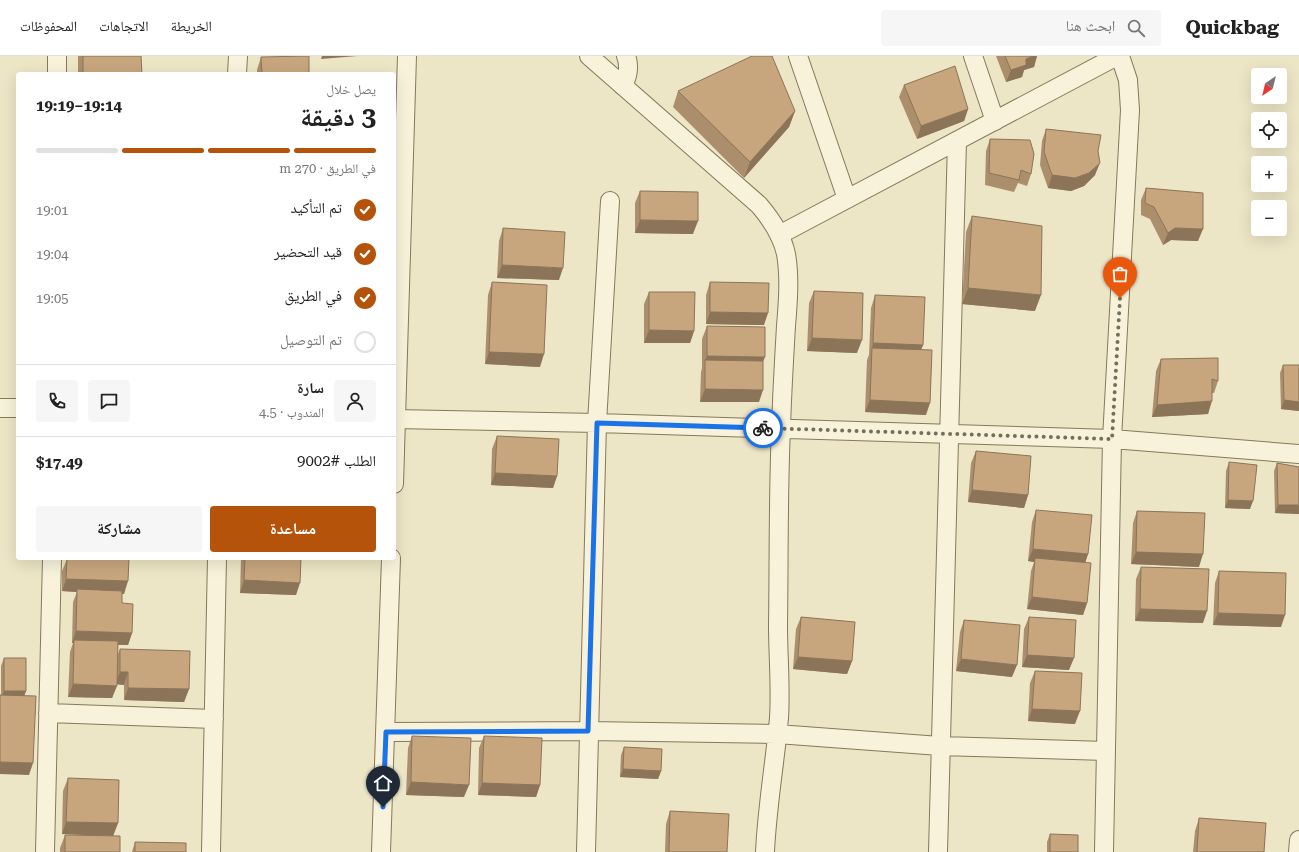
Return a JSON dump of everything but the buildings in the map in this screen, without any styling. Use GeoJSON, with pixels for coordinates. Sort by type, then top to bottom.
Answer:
{"type":"FeatureCollection","features":[{"type":"Feature","properties":{"kind":"street"},"geometry":{"type":"LineString","coordinates":[[57,56],[57,72]]}},
{"type":"Feature","properties":{"kind":"street"},"geometry":{"type":"LineString","coordinates":[[237,72],[238,56]]}},
{"type":"Feature","properties":{"kind":"street"},"geometry":{"type":"LineString","coordinates":[[396,389],[407,56]]}},
{"type":"Feature","properties":{"kind":"street"},"geometry":{"type":"LineString","coordinates":[[590,56],[759,205],[769,216],[786,253],[788,274],[781,428],[778,627],[780,682],[779,718],[770,789],[765,852]]}},
{"type":"Feature","properties":{"kind":"street"},"geometry":{"type":"LineString","coordinates":[[623,86],[628,74],[626,56]]}},
{"type":"Feature","properties":{"kind":"street"},"geometry":{"type":"LineString","coordinates":[[798,56],[847,199]]}},
{"type":"Feature","properties":{"kind":"street"},"geometry":{"type":"LineString","coordinates":[[973,56],[995,121]]}},
{"type":"Feature","properties":{"kind":"street"},"geometry":{"type":"LineString","coordinates":[[779,235],[1117,56]]}},
{"type":"Feature","properties":{"kind":"street"},"geometry":{"type":"LineString","coordinates":[[1104,852],[1112,439],[1130,110],[1128,80],[1120,56]]}},
{"type":"Feature","properties":{"kind":"street"},"geometry":{"type":"LineString","coordinates":[[938,852],[957,141]]}},
{"type":"Feature","properties":{"kind":"street"},"geometry":{"type":"LineString","coordinates":[[586,852],[597,423],[610,201]]}},
{"type":"Feature","properties":{"kind":"street"},"geometry":{"type":"LineString","coordinates":[[0,408],[16,408]]}},
{"type":"Feature","properties":{"kind":"street"},"geometry":{"type":"LineString","coordinates":[[396,419],[781,428],[1112,439],[1299,454]]}},
{"type":"Feature","properties":{"kind":"street"},"geometry":{"type":"LineString","coordinates":[[45,852],[52,560]]}},
{"type":"Feature","properties":{"kind":"street"},"geometry":{"type":"LineString","coordinates":[[211,852],[217,560]]}},
{"type":"Feature","properties":{"kind":"street"},"geometry":{"type":"LineString","coordinates":[[382,852],[392,560]]}},
{"type":"Feature","properties":{"kind":"street"},"geometry":{"type":"LineString","coordinates":[[48,713],[214,719]]}},
{"type":"Feature","properties":{"kind":"street"},"geometry":{"type":"LineString","coordinates":[[386,732],[588,731],[777,734],[940,746],[1106,751]]}},
{"type":"Feature","properties":{"kind":"street"},"geometry":{"type":"LineString","coordinates":[[1298,852],[1299,840]]}},
{"type":"Feature","properties":{"kind":"way so far"},"geometry":{"type":"LineString","coordinates":[[763,428],[1112,439],[1120,298]]}},
{"type":"Feature","properties":{"kind":"route"},"geometry":{"type":"LineString","coordinates":[[383,807],[386,732],[588,731],[597,423],[763,428]]}}]}
